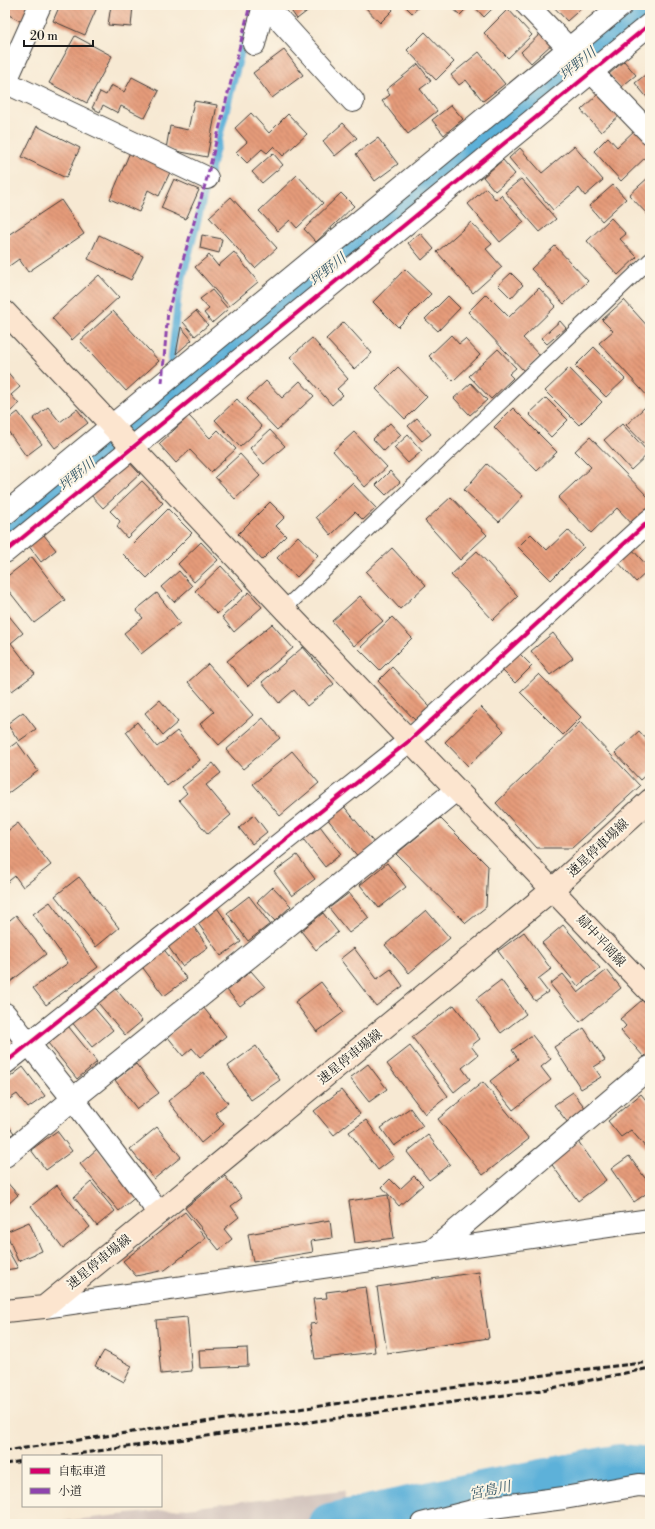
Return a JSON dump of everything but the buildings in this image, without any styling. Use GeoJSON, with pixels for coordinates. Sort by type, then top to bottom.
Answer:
{"type":"FeatureCollection","features":[{"type":"Feature","properties":{"kind":"main road","name":"婦中平岡線"},"geometry":{"type":"LineString","coordinates":[[5,312],[409,741],[553,889],[650,992]]}},
{"type":"Feature","properties":{"kind":"main road","name":"速星停車場線"},"geometry":{"type":"LineString","coordinates":[[44,1307],[553,889],[650,800]]}},
{"type":"Feature","properties":{"kind":"main road"},"geometry":{"type":"LineString","coordinates":[[5,1311],[44,1307]]}},
{"type":"Feature","properties":{"kind":"street"},"geometry":{"type":"LineString","coordinates":[[40,5],[5,83],[207,178]]}},
{"type":"Feature","properties":{"kind":"street"},"geometry":{"type":"LineString","coordinates":[[254,44],[265,5]]}},
{"type":"Feature","properties":{"kind":"street"},"geometry":{"type":"LineString","coordinates":[[265,5],[353,102]]}},
{"type":"Feature","properties":{"kind":"street"},"geometry":{"type":"LineString","coordinates":[[527,5],[650,133]]}},
{"type":"Feature","properties":{"kind":"street"},"geometry":{"type":"LineString","coordinates":[[5,514],[622,5]]}},
{"type":"Feature","properties":{"kind":"street"},"geometry":{"type":"LineString","coordinates":[[5,552],[650,24]]}},
{"type":"Feature","properties":{"kind":"street"},"geometry":{"type":"LineString","coordinates":[[5,1063],[409,741],[650,520]]}},
{"type":"Feature","properties":{"kind":"street"},"geometry":{"type":"LineString","coordinates":[[5,1156],[73,1099],[456,790]]}},
{"type":"Feature","properties":{"kind":"street"},"geometry":{"type":"LineString","coordinates":[[5,1014],[73,1099],[159,1214]]}},
{"type":"Feature","properties":{"kind":"street"},"geometry":{"type":"LineString","coordinates":[[432,1251],[650,1067]]}},
{"type":"Feature","properties":{"kind":"street"},"geometry":{"type":"LineString","coordinates":[[44,1307],[650,1220]]}},
{"type":"Feature","properties":{"kind":"street"},"geometry":{"type":"LineString","coordinates":[[422,1524],[485,1508],[564,1498],[639,1485],[650,1486]]}},
{"type":"Feature","properties":{"kind":"lane"},"geometry":{"type":"LineString","coordinates":[[284,609],[650,260]]}},
{"type":"Feature","properties":{"kind":"shaded area"},"geometry":{"type":"Polygon","coordinates":[[[344,1491],[349,1524],[36,1524],[344,1491]]]}},
{"type":"Feature","properties":{"kind":"waterway","name":"坪野川"},"geometry":{"type":"LineString","coordinates":[[5,534],[650,6]]}},
{"type":"Feature","properties":{"kind":"waterway"},"geometry":{"type":"LineString","coordinates":[[170,371],[178,297],[246,34]]}},
{"type":"Feature","properties":{"kind":"waterway"},"geometry":{"type":"LineString","coordinates":[[167,402],[169,385]]}},
{"type":"Feature","properties":{"kind":"waterway","name":"宮島川"},"geometry":{"type":"LineString","coordinates":[[330,1524],[451,1498],[619,1465],[650,1468]]}},
{"type":"Feature","properties":{"kind":"railway"},"geometry":{"type":"LineString","coordinates":[[5,1451],[153,1429],[589,1369],[650,1362]]}},
{"type":"Feature","properties":{"kind":"railway"},"geometry":{"type":"LineString","coordinates":[[69,1455],[542,1390],[650,1368]]}},
{"type":"Feature","properties":{"kind":"railway"},"geometry":{"type":"LineString","coordinates":[[5,1464],[22,1461]]}},
{"type":"Feature","properties":{"kind":"marked path"},"geometry":{"type":"LineString","coordinates":[[162,383],[168,311],[207,178],[250,5]]}},
{"type":"Feature","properties":{"kind":"cycle path"},"geometry":{"type":"LineString","coordinates":[[5,552],[650,24]]}},
{"type":"Feature","properties":{"kind":"cycle path"},"geometry":{"type":"LineString","coordinates":[[5,1063],[409,741],[650,520]]}}]}
